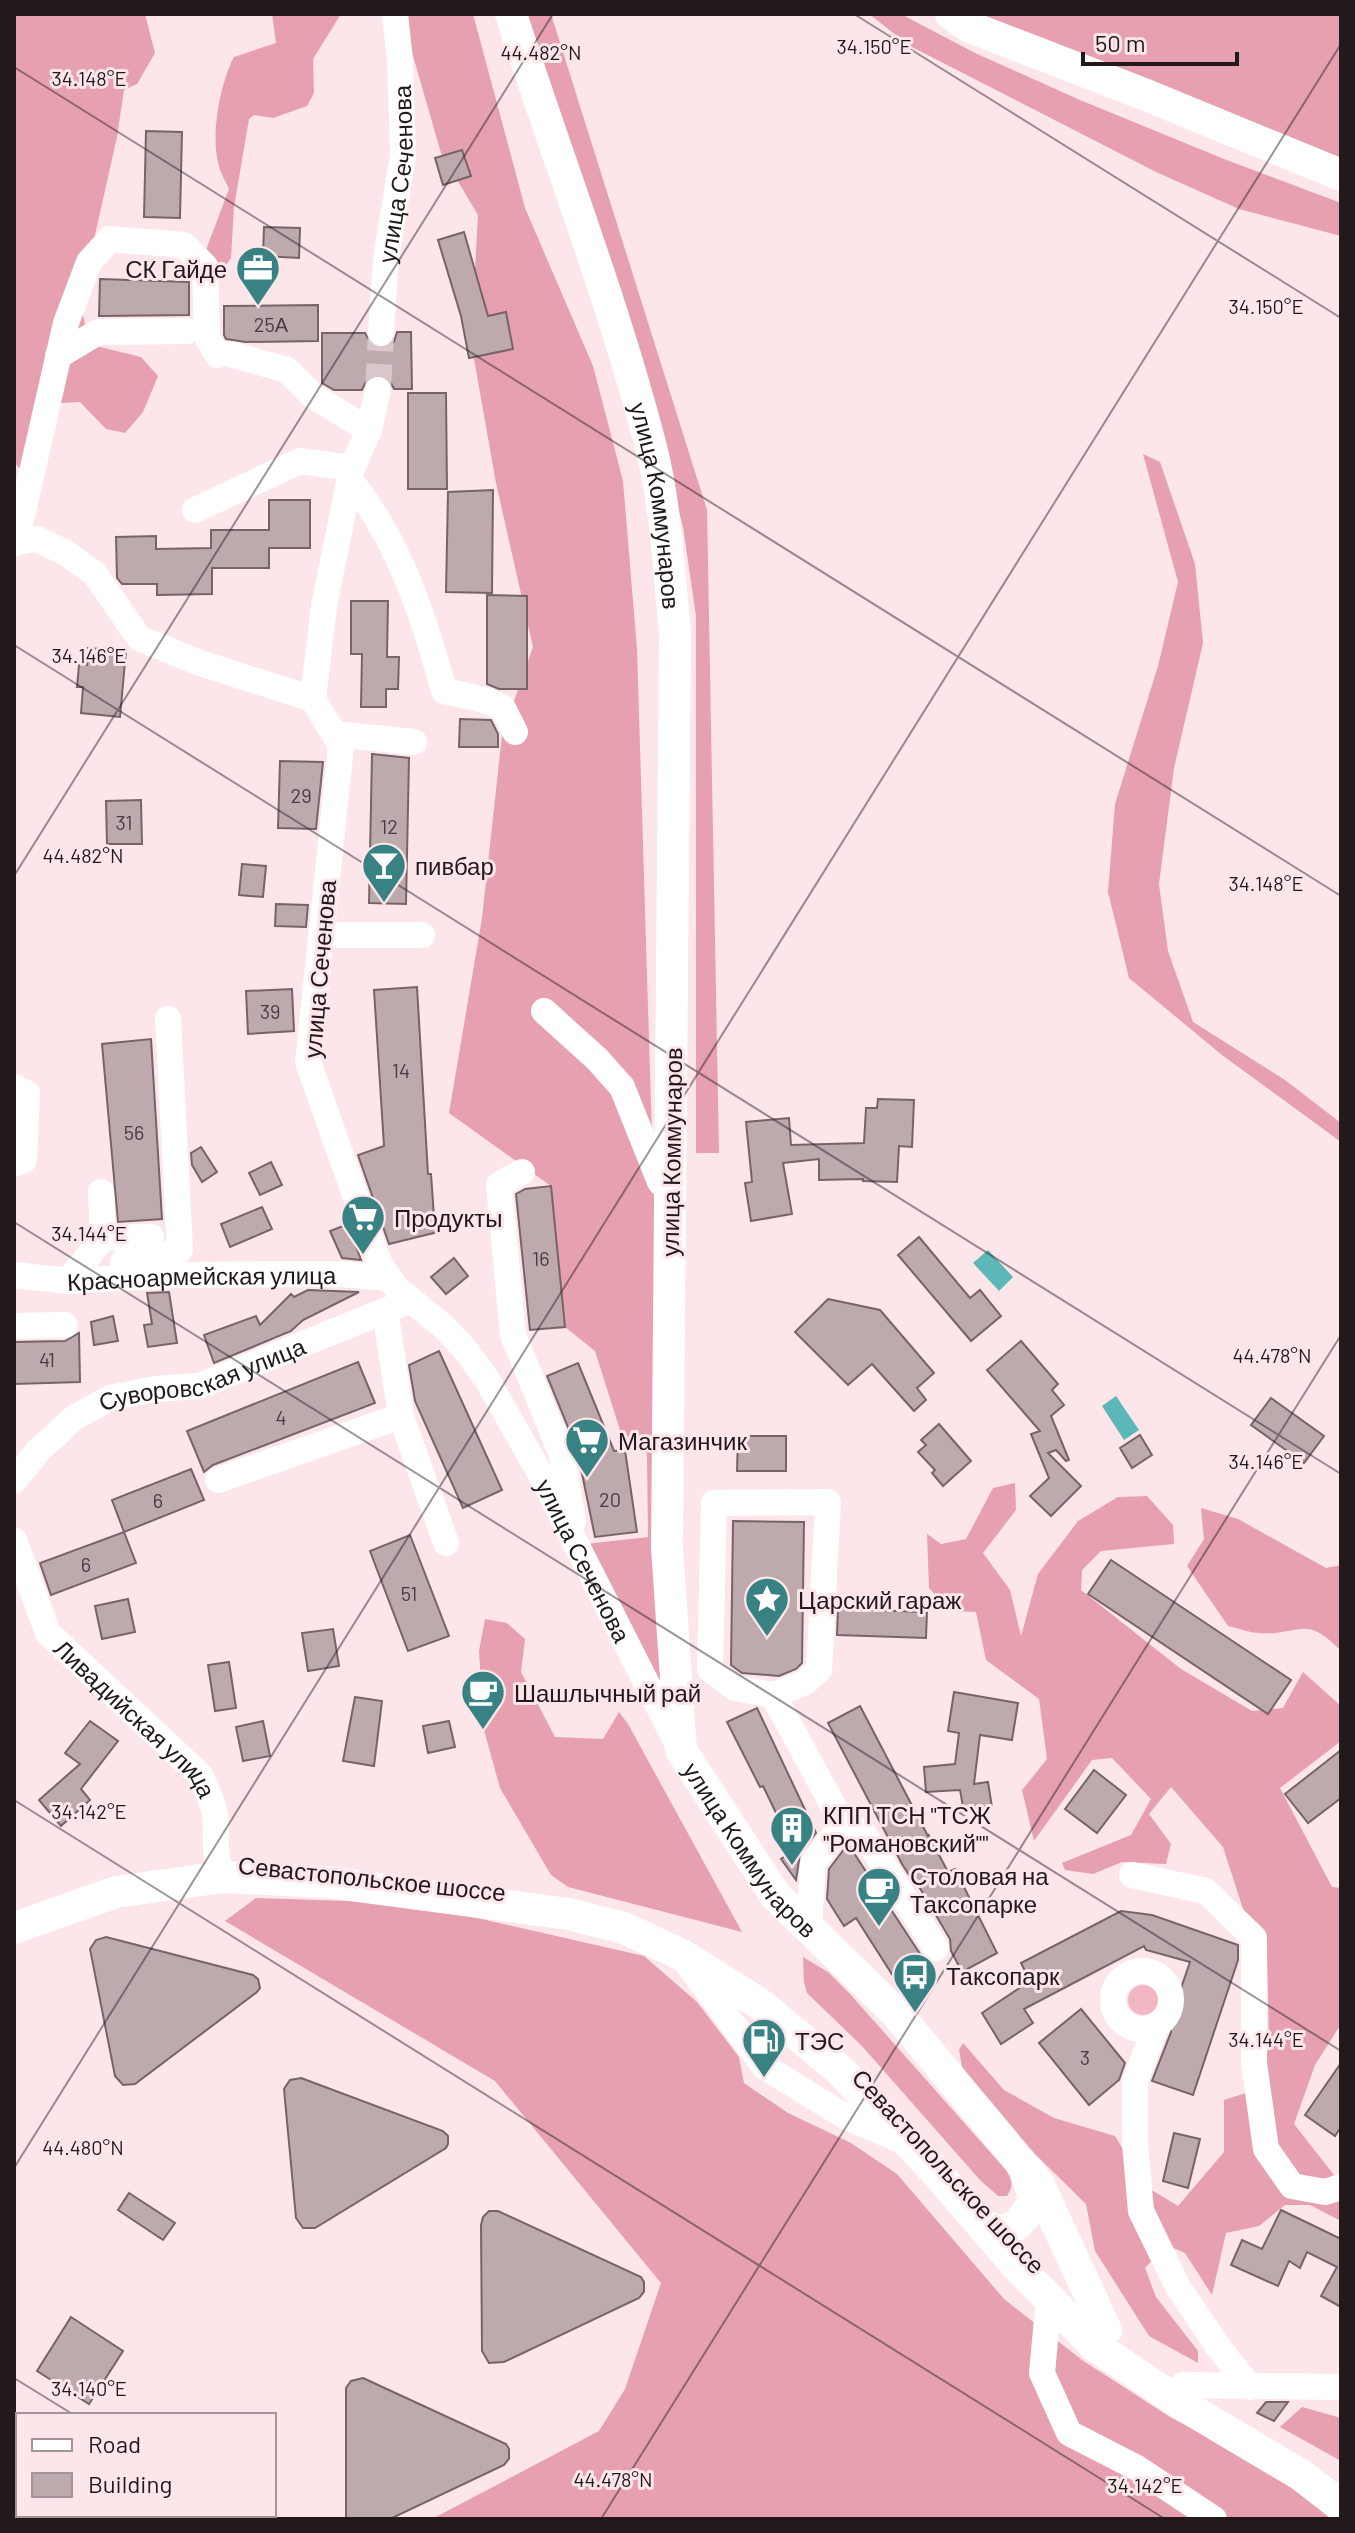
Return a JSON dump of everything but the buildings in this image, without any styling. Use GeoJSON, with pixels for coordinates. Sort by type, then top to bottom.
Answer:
{"type":"FeatureCollection","features":[{"type":"Feature","properties":{"kind":"main road","name":"улица Коммунаров"},"geometry":{"type":"LineString","coordinates":[[511,14],[606,298],[651,449],[666,536],[675,633],[667,1548],[681,1750],[775,1895],[896,2013],[1029,2172],[1095,2329]]}},
{"type":"Feature","properties":{"kind":"main road"},"geometry":{"type":"LineString","coordinates":[[951,14],[970,27],[1341,175]]}},
{"type":"Feature","properties":{"kind":"main road"},"geometry":{"type":"LineString","coordinates":[[220,1869],[569,1914],[624,1928],[682,1955],[782,2020],[841,2071],[990,2223],[1049,2298],[1095,2329],[1143,2378],[1301,2475],[1341,2506]]}},
{"type":"Feature","properties":{"kind":"main road","name":"Севастопольское шоссе"},"geometry":{"type":"LineString","coordinates":[[14,1928],[116,1892],[220,1869]]}},
{"type":"Feature","properties":{"kind":"main road","name":"Севастопольское шоссе"},"geometry":{"type":"LineString","coordinates":[[14,1914],[105,1881],[220,1869],[425,1879],[629,1917],[741,1977],[814,2032],[863,2077],[990,2223],[1095,2329],[1341,2480]]}},
{"type":"Feature","properties":{"kind":"main road"},"geometry":{"type":"LineString","coordinates":[[990,2223],[1015,2214],[1025,2198],[1029,2172]]}},
{"type":"Feature","properties":{"kind":"main road","name":"Севастопольское шоссе"},"geometry":{"type":"LineString","coordinates":[[1143,2378],[1183,2385]]}},
{"type":"Feature","properties":{"kind":"street","name":"улица Сеченова"},"geometry":{"type":"LineString","coordinates":[[381,333],[383,283],[403,156],[400,60],[395,14]]}},
{"type":"Feature","properties":{"kind":"street"},"geometry":{"type":"LineString","coordinates":[[369,430],[313,396],[287,370],[224,354],[207,337],[205,266],[184,245],[110,239],[89,262],[66,323],[15,543],[37,539],[66,553],[95,574],[139,638],[200,663],[313,699],[324,606],[351,475],[369,430],[378,390]]}},
{"type":"Feature","properties":{"kind":"street"},"geometry":{"type":"LineString","coordinates":[[58,356],[98,332],[187,331]]}},
{"type":"Feature","properties":{"kind":"street"},"geometry":{"type":"LineString","coordinates":[[195,510],[300,461],[351,475],[385,531],[426,626],[444,691],[485,700],[503,708],[515,732]]}},
{"type":"Feature","properties":{"kind":"street","name":"улица Сеченова"},"geometry":{"type":"LineString","coordinates":[[313,699],[341,746],[308,1062],[371,1244],[397,1305],[443,1326],[486,1378],[577,1545],[681,1750]]}},
{"type":"Feature","properties":{"kind":"street"},"geometry":{"type":"LineString","coordinates":[[334,734],[414,742]]}},
{"type":"Feature","properties":{"kind":"street"},"geometry":{"type":"LineString","coordinates":[[321,935],[422,935]]}},
{"type":"Feature","properties":{"kind":"street"},"geometry":{"type":"LineString","coordinates":[[544,1011],[597,1059],[622,1087],[660,1182],[670,1191]]}},
{"type":"Feature","properties":{"kind":"street"},"geometry":{"type":"LineString","coordinates":[[74,1273],[148,1260],[180,1250],[168,1019]]}},
{"type":"Feature","properties":{"kind":"street"},"geometry":{"type":"LineString","coordinates":[[14,1087],[27,1093],[24,1160],[14,1164]]}},
{"type":"Feature","properties":{"kind":"street"},"geometry":{"type":"LineString","coordinates":[[522,1172],[499,1185],[513,1335],[562,1455],[577,1545]]}},
{"type":"Feature","properties":{"kind":"street"},"geometry":{"type":"LineString","coordinates":[[74,1273],[103,1238],[101,1192]]}},
{"type":"Feature","properties":{"kind":"street"},"geometry":{"type":"LineString","coordinates":[[103,1238],[151,1237]]}},
{"type":"Feature","properties":{"kind":"street","name":"Красноармейская улица"},"geometry":{"type":"LineString","coordinates":[[14,1275],[340,1274],[388,1278]]}},
{"type":"Feature","properties":{"kind":"street"},"geometry":{"type":"LineString","coordinates":[[397,1305],[401,1416],[446,1543]]}},
{"type":"Feature","properties":{"kind":"street","name":"Суворовская улица"},"geometry":{"type":"LineString","coordinates":[[14,1481],[39,1450],[74,1418],[110,1398],[155,1389],[199,1386],[397,1305]]}},
{"type":"Feature","properties":{"kind":"street"},"geometry":{"type":"LineString","coordinates":[[14,1326],[65,1325]]}},
{"type":"Feature","properties":{"kind":"street"},"geometry":{"type":"LineString","coordinates":[[218,1480],[401,1416]]}},
{"type":"Feature","properties":{"kind":"street"},"geometry":{"type":"LineString","coordinates":[[828,1502],[819,1670],[804,1683],[773,1695],[735,1688],[710,1669],[714,1503],[828,1502]]}},
{"type":"Feature","properties":{"kind":"street","name":"Ливадийская улица"},"geometry":{"type":"LineString","coordinates":[[14,1540],[48,1633],[200,1775],[212,1800],[216,1821],[214,1849],[220,1869]]}},
{"type":"Feature","properties":{"kind":"street"},"geometry":{"type":"LineString","coordinates":[[773,1695],[843,1824],[862,1831],[936,1948]]}},
{"type":"Feature","properties":{"kind":"street"},"geometry":{"type":"LineString","coordinates":[[809,1928],[813,1863],[843,1824]]}},
{"type":"Feature","properties":{"kind":"street"},"geometry":{"type":"LineString","coordinates":[[1132,1875],[1206,1891],[1254,1938],[1254,2063],[1266,2149],[1292,2186],[1325,2192],[1341,2187]]}},
{"type":"Feature","properties":{"kind":"street"},"geometry":{"type":"LineString","coordinates":[[682,1955],[765,2067],[846,2117],[911,2144]]}},
{"type":"Feature","properties":{"kind":"street"},"geometry":{"type":"LineString","coordinates":[[1135,2081],[1156,2026],[1167,2016],[1172,2001],[1168,1986],[1158,1975],[1143,1971],[1128,1974],[1117,1984],[1113,1999],[1116,2014],[1127,2025],[1141,2029],[1156,2026]]}},
{"type":"Feature","properties":{"kind":"street"},"geometry":{"type":"LineString","coordinates":[[1127,2025],[1135,2081],[1135,2143],[1141,2211],[1178,2287],[1250,2387]]}},
{"type":"Feature","properties":{"kind":"street"},"geometry":{"type":"LineString","coordinates":[[1049,2298],[1042,2373],[1069,2433],[1137,2468],[1214,2519]]}},
{"type":"Feature","properties":{"kind":"street"},"geometry":{"type":"LineString","coordinates":[[1183,2385],[1341,2387]]}},
{"type":"Feature","properties":{"kind":"shaded area"},"geometry":{"type":"Polygon","coordinates":[[[14,14],[145,14],[155,53],[137,84],[124,90],[117,137],[80,302],[86,328],[100,347],[141,357],[158,376],[143,412],[125,433],[106,429],[80,402],[61,403],[25,474],[14,462],[14,14]]]}},
{"type":"Feature","properties":{"kind":"shaded area"},"geometry":{"type":"Polygon","coordinates":[[[272,14],[341,14],[313,59],[314,93],[307,106],[273,118],[254,115],[249,119],[234,207],[231,258],[221,272],[211,273],[206,250],[229,189],[216,154],[221,95],[234,57],[276,43],[272,14]]]}},
{"type":"Feature","properties":{"kind":"shaded area"},"geometry":{"type":"Polygon","coordinates":[[[401,14],[473,14],[525,208],[593,366],[623,481],[637,649],[654,1202],[681,1750],[577,1545],[648,1537],[647,1454],[620,1430],[595,1351],[565,1327],[551,1186],[449,1113],[482,918],[502,735],[533,647],[496,483],[471,342],[478,215],[441,153],[401,14]]]}},
{"type":"Feature","properties":{"kind":"shaded area"},"geometry":{"type":"Polygon","coordinates":[[[526,14],[551,14],[707,510],[719,1153],[696,1153],[696,616],[683,527],[625,309],[526,14]]]}},
{"type":"Feature","properties":{"kind":"shaded area"},"geometry":{"type":"Polygon","coordinates":[[[869,14],[901,14],[975,53],[1080,100],[1341,203],[1341,236],[1239,209],[1156,172],[910,46],[869,14]]]}},
{"type":"Feature","properties":{"kind":"shaded area"},"geometry":{"type":"Polygon","coordinates":[[[980,14],[1341,14],[1341,158],[980,14]]]}},
{"type":"Feature","properties":{"kind":"shaded area"},"geometry":{"type":"Polygon","coordinates":[[[1143,454],[1160,462],[1195,564],[1203,643],[1174,768],[1159,884],[1168,951],[1193,1022],[1285,1080],[1341,1123],[1341,1142],[1222,1055],[1129,978],[1108,892],[1115,804],[1158,666],[1178,582],[1143,454]]]}},
{"type":"Feature","properties":{"kind":"shaded area"},"geometry":{"type":"Polygon","coordinates":[[[1015,1483],[1016,1510],[983,1553],[1010,1590],[1021,1636],[1038,1574],[1078,1521],[1118,1497],[1147,1496],[1173,1525],[1174,1544],[1101,1551],[1082,1570],[1081,1590],[1181,1669],[1252,1711],[1283,1708],[1303,1672],[1341,1706],[1341,1741],[1280,1788],[1332,1887],[1341,1888],[1341,2024],[1315,2065],[1294,2124],[1341,2184],[1341,2221],[1310,2205],[1285,2205],[1259,2226],[1226,2233],[1212,2295],[1185,2253],[1166,2245],[1145,2268],[1156,2297],[1198,2351],[1198,2363],[1149,2336],[1095,2251],[1086,2204],[989,2109],[963,2072],[959,2050],[963,2043],[1004,2090],[1054,2118],[1115,2136],[1145,2186],[1178,2206],[1224,2152],[1224,2100],[1261,2088],[1269,2042],[1267,1949],[1244,1912],[1223,1847],[1171,1787],[1149,1814],[1171,1844],[1166,1864],[1122,1862],[1093,1874],[1065,1870],[1062,1863],[1131,1835],[1151,1799],[1112,1758],[1092,1760],[1034,1841],[1022,1790],[1047,1759],[1039,1699],[986,1660],[976,1612],[949,1611],[929,1588],[927,1534],[941,1544],[966,1539],[993,1488],[1015,1483]]]}},
{"type":"Feature","properties":{"kind":"shaded area"},"geometry":{"type":"Polygon","coordinates":[[[1201,1508],[1238,1519],[1326,1568],[1341,1565],[1341,1651],[1329,1639],[1310,1629],[1260,1633],[1228,1626],[1187,1566],[1204,1539],[1201,1508]]]}},
{"type":"Feature","properties":{"kind":"shaded area"},"geometry":{"type":"Polygon","coordinates":[[[485,1619],[507,1623],[525,1639],[521,1672],[555,1737],[603,1739],[619,1712],[742,1932],[568,1887],[551,1875],[500,1788],[484,1730],[479,1651],[485,1619]]]}},
{"type":"Feature","properties":{"kind":"shaded area"},"geometry":{"type":"Polygon","coordinates":[[[256,1898],[412,1903],[644,1956],[697,2002],[739,2057],[744,2083],[788,2113],[851,2143],[897,2174],[1004,2299],[1082,2360],[1170,2417],[1286,2476],[1340,2519],[432,2519],[599,2431],[625,2389],[661,2283],[495,2081],[225,1921],[256,1898]]]}},
{"type":"Feature","properties":{"kind":"shaded area"},"geometry":{"type":"Polygon","coordinates":[[[803,1957],[828,1972],[850,1994],[1006,2170],[1011,2183],[1007,2196],[998,2196],[980,2180],[862,2046],[807,1993],[803,1957]]]}},
{"type":"Feature","properties":{"kind":"shaded area"},"geometry":{"type":"Polygon","coordinates":[[[1143,1985],[1154,1989],[1158,2000],[1154,2011],[1143,2015],[1132,2011],[1128,2000],[1132,1989],[1143,1985]]]}},
{"type":"Feature","properties":{"kind":"shaded area"},"geometry":{"type":"Polygon","coordinates":[[[1302,2407],[1341,2418],[1341,2461],[1280,2427],[1302,2407]]]}},
{"type":"Feature","properties":{"kind":"water"},"geometry":{"type":"Polygon","coordinates":[[[988,1250],[1013,1277],[999,1291],[973,1263],[988,1250]]]}},
{"type":"Feature","properties":{"kind":"water"},"geometry":{"type":"Polygon","coordinates":[[[1116,1396],[1139,1430],[1124,1440],[1102,1406],[1116,1396]]]}},
{"type":"Feature","properties":{"kind":"tunnel"},"geometry":{"type":"LineString","coordinates":[[378,390],[381,333]]}},
{"type":"Feature","properties":{"kind":"place","name":"СК Гайде"},"geometry":{"type":"Point","coordinates":[258,307]}},
{"type":"Feature","properties":{"kind":"place","name":"пивбар"},"geometry":{"type":"Point","coordinates":[384,904]}},
{"type":"Feature","properties":{"kind":"place","name":"Продукты"},"geometry":{"type":"Point","coordinates":[363,1256]}},
{"type":"Feature","properties":{"kind":"place","name":"Магазинчик"},"geometry":{"type":"Point","coordinates":[587,1479]}},
{"type":"Feature","properties":{"kind":"place","name":"Царский гараж"},"geometry":{"type":"Point","coordinates":[767,1638]}},
{"type":"Feature","properties":{"kind":"place","name":"Шашлычный рай"},"geometry":{"type":"Point","coordinates":[483,1731]}},
{"type":"Feature","properties":{"kind":"place","name":"КПП ТСН \"ТСЖ \"Романовский\"\""},"geometry":{"type":"Point","coordinates":[792,1867]}},
{"type":"Feature","properties":{"kind":"place","name":"Столовая на Таксопарке"},"geometry":{"type":"Point","coordinates":[879,1928]}},
{"type":"Feature","properties":{"kind":"place","name":"Таксопарк"},"geometry":{"type":"Point","coordinates":[915,2014]}},
{"type":"Feature","properties":{"kind":"place","name":"ТЭС"},"geometry":{"type":"Point","coordinates":[764,2079]}}]}
